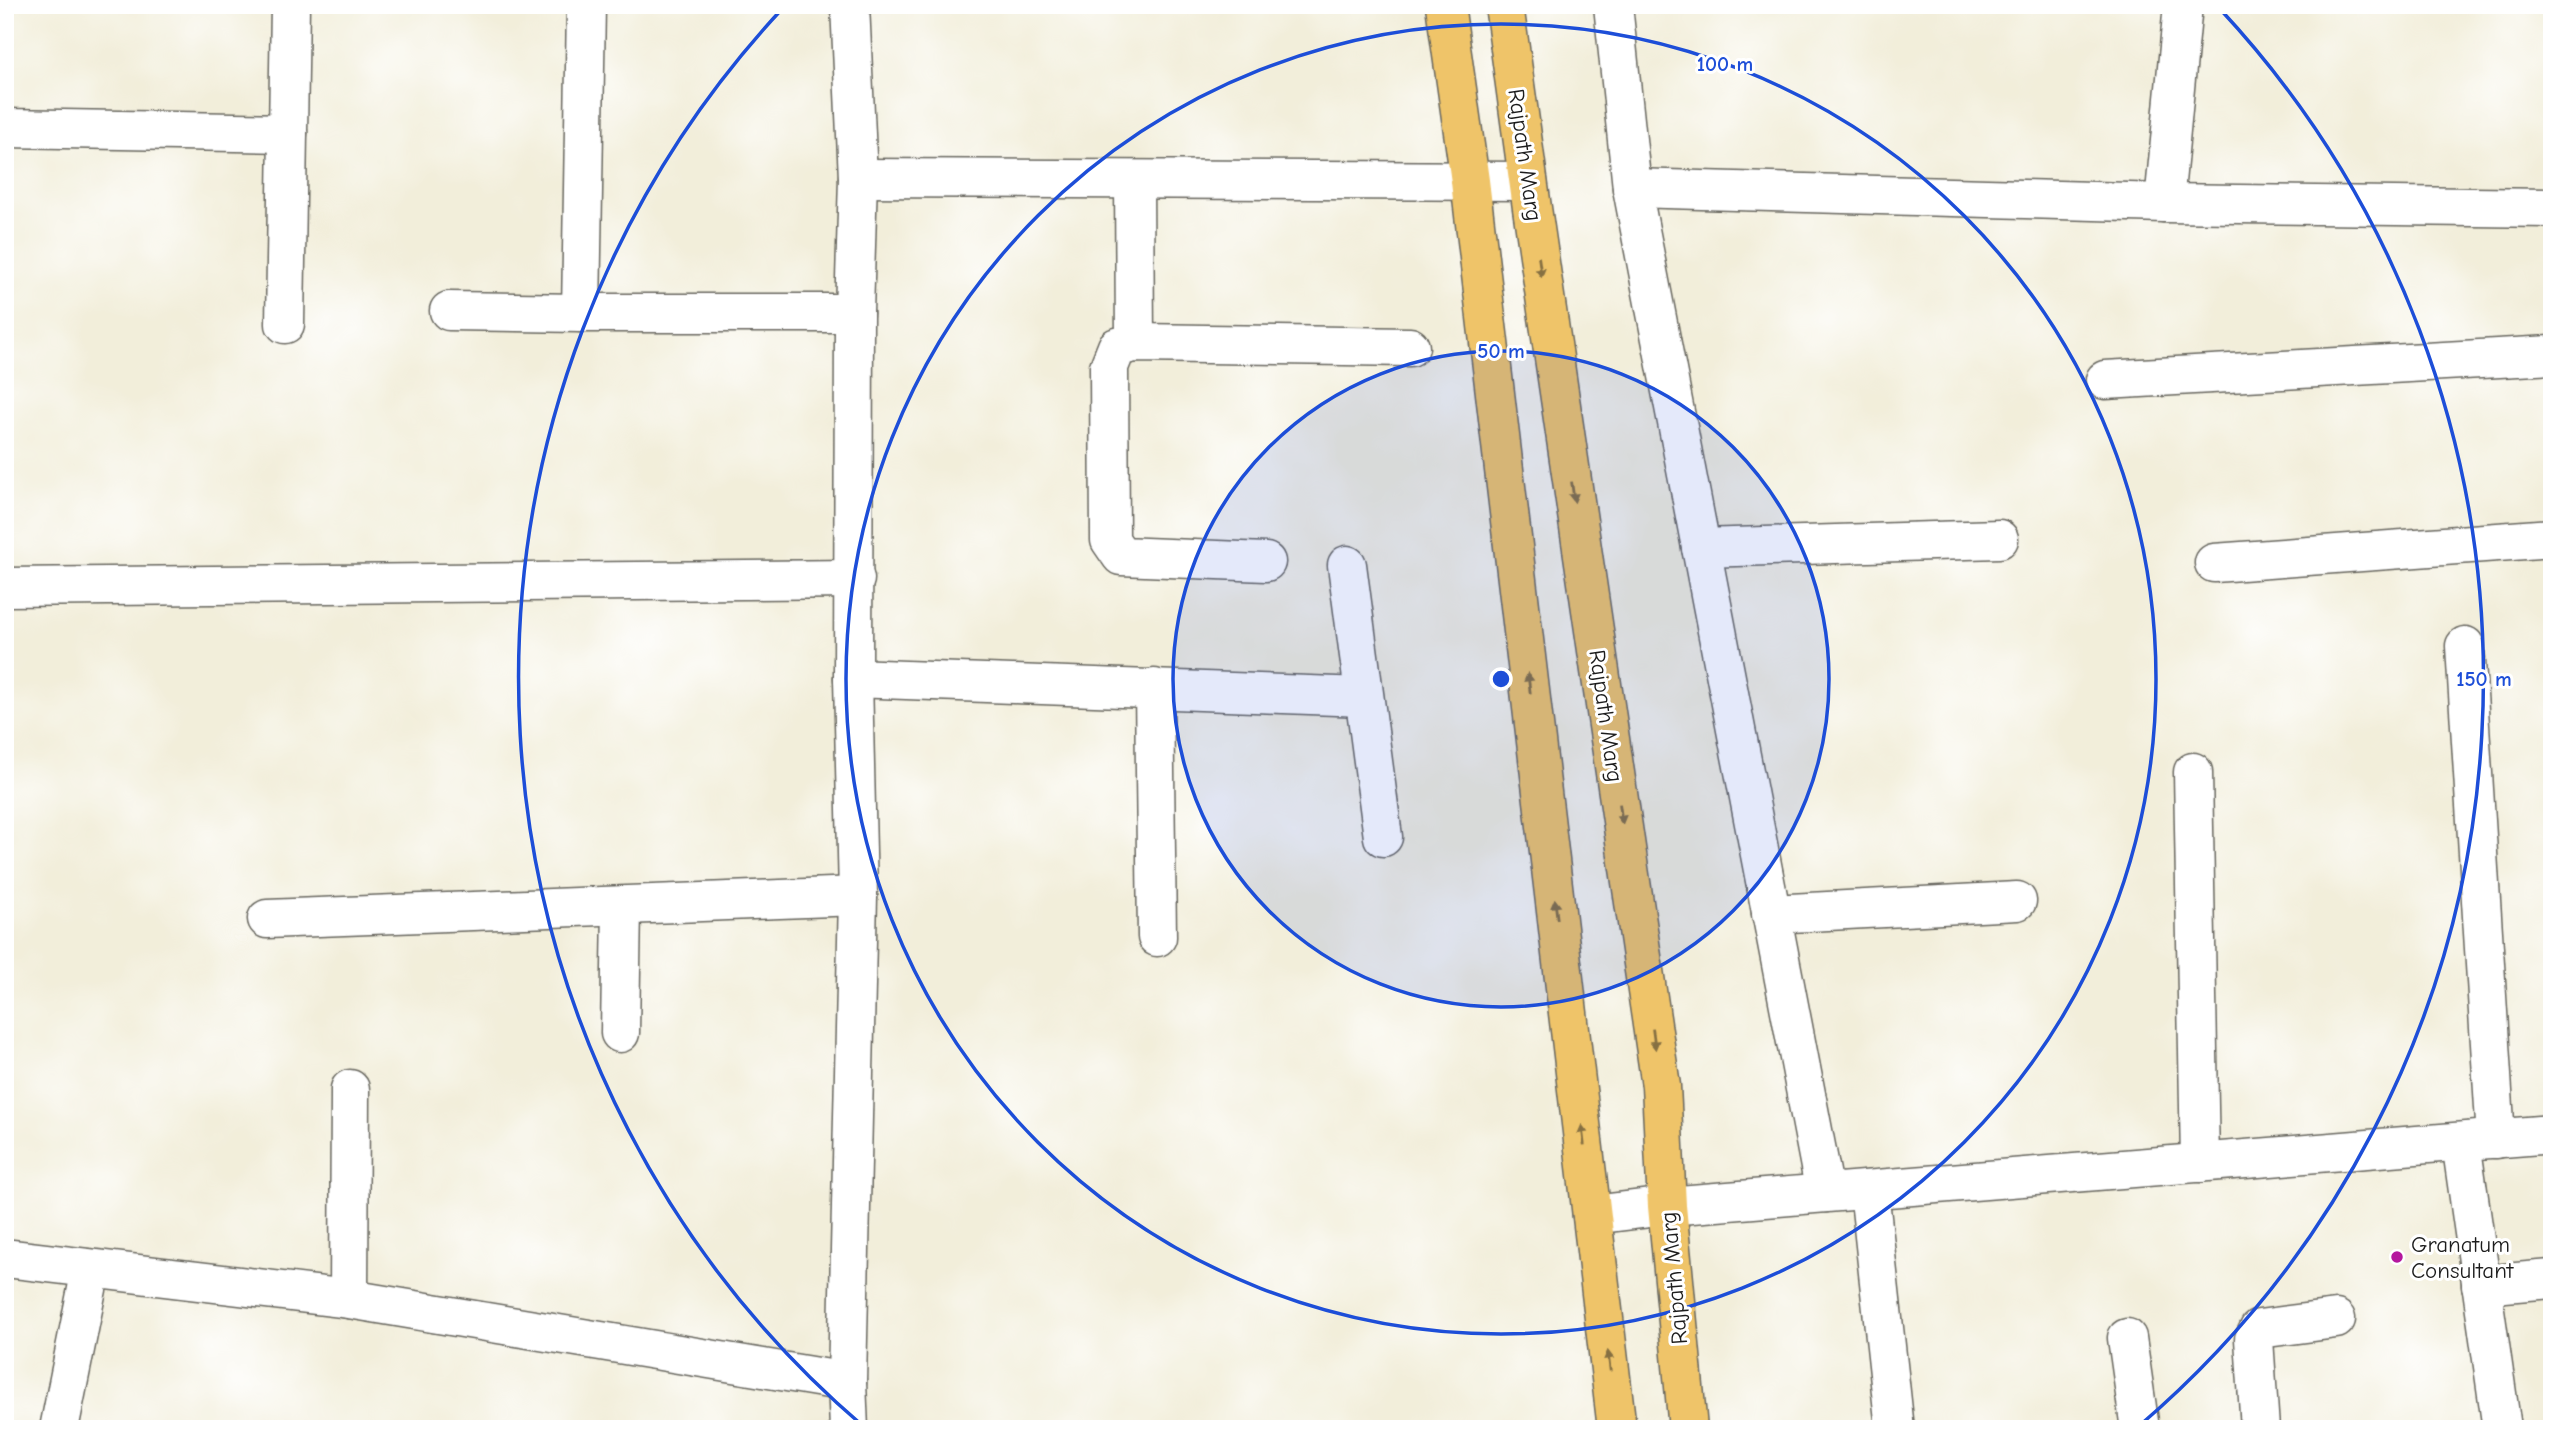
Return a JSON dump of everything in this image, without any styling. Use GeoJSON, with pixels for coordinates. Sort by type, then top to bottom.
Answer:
{"type":"FeatureCollection","features":[{"type":"Feature","properties":{"kind":"main road"},"geometry":{"type":"LineString","coordinates":[[1445,5],[1470,181],[1617,1429]]}},
{"type":"Feature","properties":{"kind":"main road","name":"Rajpath Marg"},"geometry":{"type":"LineString","coordinates":[[1504,5],[1661,1086],[1667,1206],[1688,1429]]}},
{"type":"Feature","properties":{"kind":"street"},"geometry":{"type":"LineString","coordinates":[[285,324],[290,5]]}},
{"type":"Feature","properties":{"kind":"street"},"geometry":{"type":"LineString","coordinates":[[581,313],[586,5]]}},
{"type":"Feature","properties":{"kind":"street"},"geometry":{"type":"LineString","coordinates":[[849,1429],[846,1382],[858,897],[853,678],[853,313],[858,178],[850,5]]}},
{"type":"Feature","properties":{"kind":"street"},"geometry":{"type":"LineString","coordinates":[[1613,5],[1632,188],[1825,1193]]}},
{"type":"Feature","properties":{"kind":"street"},"geometry":{"type":"LineString","coordinates":[[2164,203],[2183,5]]}},
{"type":"Feature","properties":{"kind":"street"},"geometry":{"type":"LineString","coordinates":[[5,128],[288,133]]}},
{"type":"Feature","properties":{"kind":"street"},"geometry":{"type":"LineString","coordinates":[[858,178],[1528,181]]}},
{"type":"Feature","properties":{"kind":"street"},"geometry":{"type":"LineString","coordinates":[[1134,180],[1135,343]]}},
{"type":"Feature","properties":{"kind":"street"},"geometry":{"type":"LineString","coordinates":[[1632,188],[2164,203],[2552,208]]}},
{"type":"Feature","properties":{"kind":"street"},"geometry":{"type":"LineString","coordinates":[[449,311],[853,313]]}},
{"type":"Feature","properties":{"kind":"street"},"geometry":{"type":"LineString","coordinates":[[1266,562],[1121,556],[1110,540],[1109,368],[1117,347],[1135,343],[1410,347]]}},
{"type":"Feature","properties":{"kind":"street"},"geometry":{"type":"LineString","coordinates":[[2105,380],[2552,355]]}},
{"type":"Feature","properties":{"kind":"street"},"geometry":{"type":"LineString","coordinates":[[2214,563],[2552,538]]}},
{"type":"Feature","properties":{"kind":"street"},"geometry":{"type":"LineString","coordinates":[[1701,548],[1999,539]]}},
{"type":"Feature","properties":{"kind":"street"},"geometry":{"type":"LineString","coordinates":[[1347,565],[1383,837]]}},
{"type":"Feature","properties":{"kind":"street"},"geometry":{"type":"LineString","coordinates":[[5,587],[855,579]]}},
{"type":"Feature","properties":{"kind":"street"},"geometry":{"type":"LineString","coordinates":[[2465,646],[2481,1285],[2502,1429]]}},
{"type":"Feature","properties":{"kind":"street"},"geometry":{"type":"LineString","coordinates":[[853,678],[1364,696]]}},
{"type":"Feature","properties":{"kind":"street"},"geometry":{"type":"LineString","coordinates":[[1154,688],[1157,937]]}},
{"type":"Feature","properties":{"kind":"street"},"geometry":{"type":"LineString","coordinates":[[2193,772],[2200,1163]]}},
{"type":"Feature","properties":{"kind":"street"},"geometry":{"type":"LineString","coordinates":[[267,919],[858,897]]}},
{"type":"Feature","properties":{"kind":"street"},"geometry":{"type":"LineString","coordinates":[[1771,914],[2017,901]]}},
{"type":"Feature","properties":{"kind":"street"},"geometry":{"type":"LineString","coordinates":[[620,1034],[622,906]]}},
{"type":"Feature","properties":{"kind":"street"},"geometry":{"type":"LineString","coordinates":[[349,1298],[350,1089]]}},
{"type":"Feature","properties":{"kind":"street"},"geometry":{"type":"LineString","coordinates":[[1592,1215],[1667,1206],[2552,1134]]}},
{"type":"Feature","properties":{"kind":"street"},"geometry":{"type":"LineString","coordinates":[[1869,1190],[1895,1429]]}},
{"type":"Feature","properties":{"kind":"street"},"geometry":{"type":"LineString","coordinates":[[5,1258],[349,1298],[846,1382]]}},
{"type":"Feature","properties":{"kind":"street"},"geometry":{"type":"LineString","coordinates":[[59,1429],[91,1269]]}},
{"type":"Feature","properties":{"kind":"street"},"geometry":{"type":"LineString","coordinates":[[2481,1285],[2552,1279]]}},
{"type":"Feature","properties":{"kind":"street"},"geometry":{"type":"LineString","coordinates":[[2260,1429],[2254,1339],[2259,1329],[2336,1320]]}},
{"type":"Feature","properties":{"kind":"street"},"geometry":{"type":"LineString","coordinates":[[2127,1338],[2140,1429]]}},
{"type":"Feature","properties":{"kind":"place","name":"Granatum Consultant"},"geometry":{"type":"Point","coordinates":[2397,1257]}}]}
